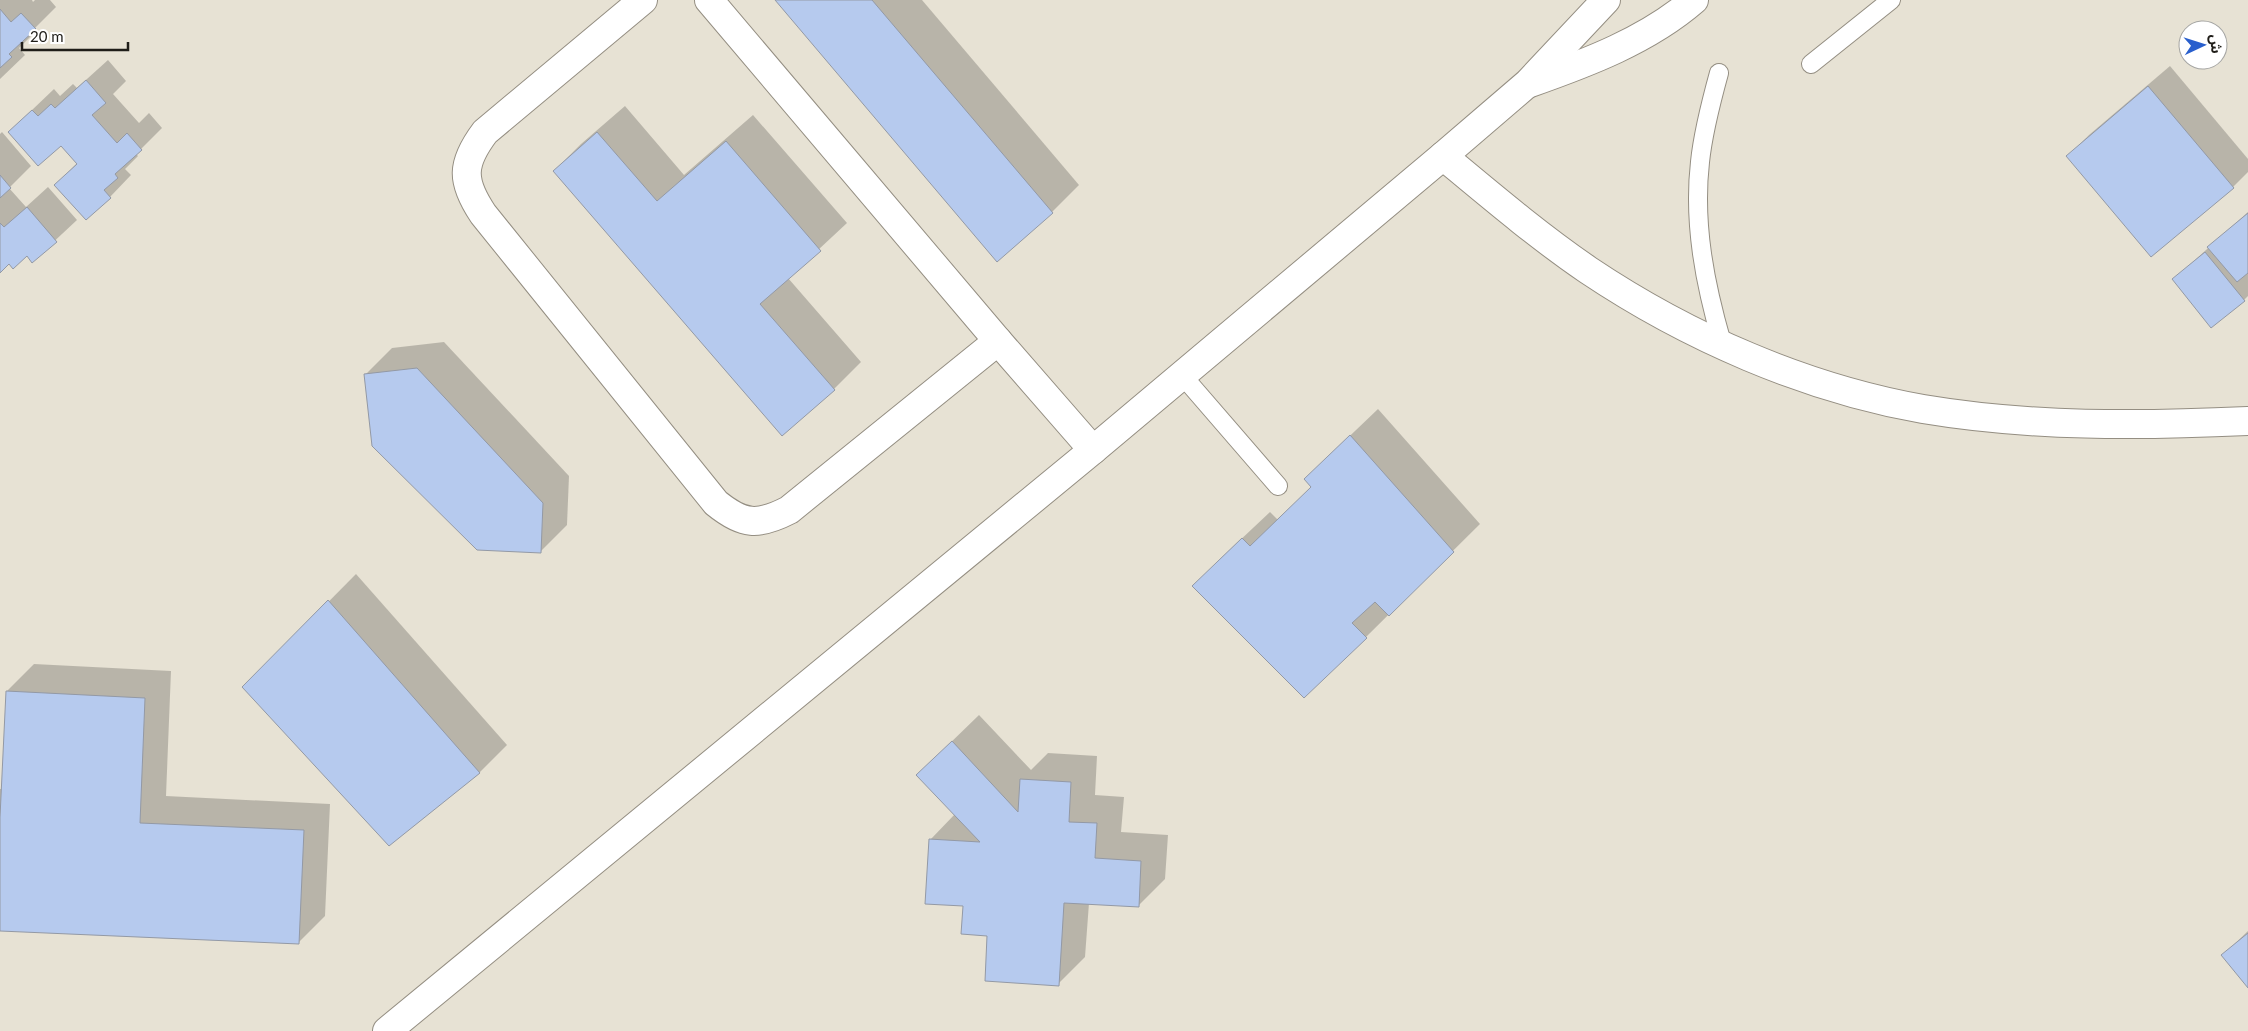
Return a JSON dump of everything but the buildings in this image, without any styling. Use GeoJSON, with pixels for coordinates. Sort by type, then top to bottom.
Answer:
{"type":"FeatureCollection","features":[{"type":"Feature","properties":{"kind":"street"},"geometry":{"type":"LineString","coordinates":[[643,0],[485,132],[471,150],[466,173],[470,195],[483,214],[716,503],[732,516],[751,521],[771,519],[789,510],[998,341]]}},
{"type":"Feature","properties":{"kind":"street"},"geometry":{"type":"LineString","coordinates":[[709,0],[998,341],[1093,450]]}},
{"type":"Feature","properties":{"kind":"street"},"geometry":{"type":"LineString","coordinates":[[387,1031],[1093,450],[1443,156],[1528,83],[1606,0]]}},
{"type":"Feature","properties":{"kind":"street"},"geometry":{"type":"LineString","coordinates":[[1528,83],[1571,69],[1611,51],[1650,30],[1694,0]]}},
{"type":"Feature","properties":{"kind":"street"},"geometry":{"type":"LineString","coordinates":[[1443,156],[1544,239],[1589,271],[1637,300],[1722,343],[1773,366],[1870,397],[1922,408],[1976,416],[2093,424],[2248,421]]}},
{"type":"Feature","properties":{"kind":"lane"},"geometry":{"type":"LineString","coordinates":[[1811,64],[1891,0]]}},
{"type":"Feature","properties":{"kind":"lane"},"geometry":{"type":"LineString","coordinates":[[1719,73],[1707,117],[1700,162],[1698,208],[1701,254],[1709,299],[1722,343]]}},
{"type":"Feature","properties":{"kind":"lane"},"geometry":{"type":"LineString","coordinates":[[1182,375],[1278,486]]}}]}
